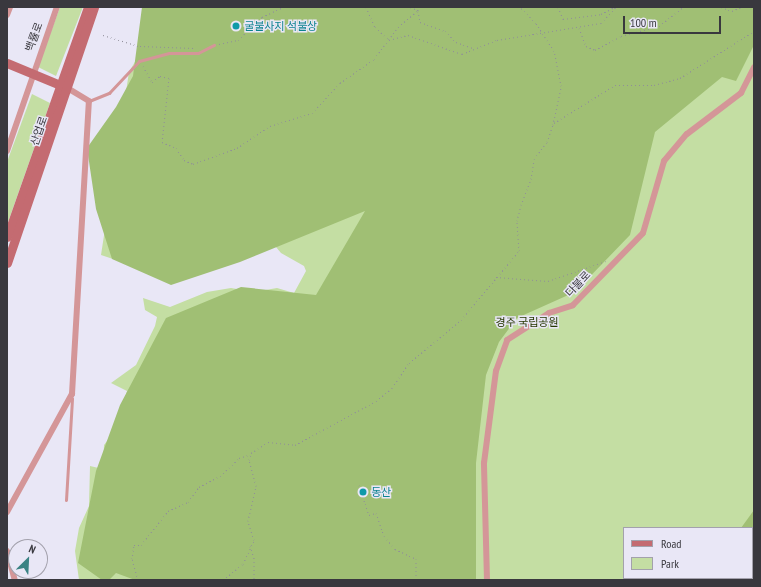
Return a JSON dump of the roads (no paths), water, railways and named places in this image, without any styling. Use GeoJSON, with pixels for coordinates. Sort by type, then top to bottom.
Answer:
{"type":"FeatureCollection","features":[{"type":"Feature","properties":{"kind":"street"},"geometry":{"type":"LineString","coordinates":[[7,15],[10,7]]}},
{"type":"Feature","properties":{"kind":"street","name":"백률로"},"geometry":{"type":"LineString","coordinates":[[7,151],[57,7]]}},
{"type":"Feature","properties":{"kind":"street","name":"산업로"},"geometry":{"type":"LineString","coordinates":[[63,87],[88,7]]}},
{"type":"Feature","properties":{"kind":"street","name":"산업로"},"geometry":{"type":"LineString","coordinates":[[7,263],[10,234],[63,87],[94,7]]}},
{"type":"Feature","properties":{"kind":"street"},"geometry":{"type":"LineString","coordinates":[[7,63],[63,87],[89,101],[72,394],[7,512]]}},
{"type":"Feature","properties":{"kind":"street","name":"다불로"},"geometry":{"type":"LineString","coordinates":[[486,580],[484,463],[496,371],[507,340],[549,313],[573,305],[613,261],[643,233],[664,161],[687,134],[741,93],[754,67]]}},
{"type":"Feature","properties":{"kind":"street"},"geometry":{"type":"LineString","coordinates":[[7,551],[15,580]]}},
{"type":"Feature","properties":{"kind":"lane"},"geometry":{"type":"LineString","coordinates":[[89,101],[109,94],[139,61],[169,53],[198,53],[214,45]]}},
{"type":"Feature","properties":{"kind":"lane"},"geometry":{"type":"LineString","coordinates":[[66,500],[72,394]]}},
{"type":"Feature","properties":{"kind":"place","name":"굴불사지 석불상"},"geometry":{"type":"Point","coordinates":[236,26]}},
{"type":"Feature","properties":{"kind":"place","name":"동산"},"geometry":{"type":"Point","coordinates":[363,492]}},
{"type":"Feature","properties":{"kind":"park label","name":"경주 국립공원"},"geometry":{"type":"Point","coordinates":[527,322]}}]}
